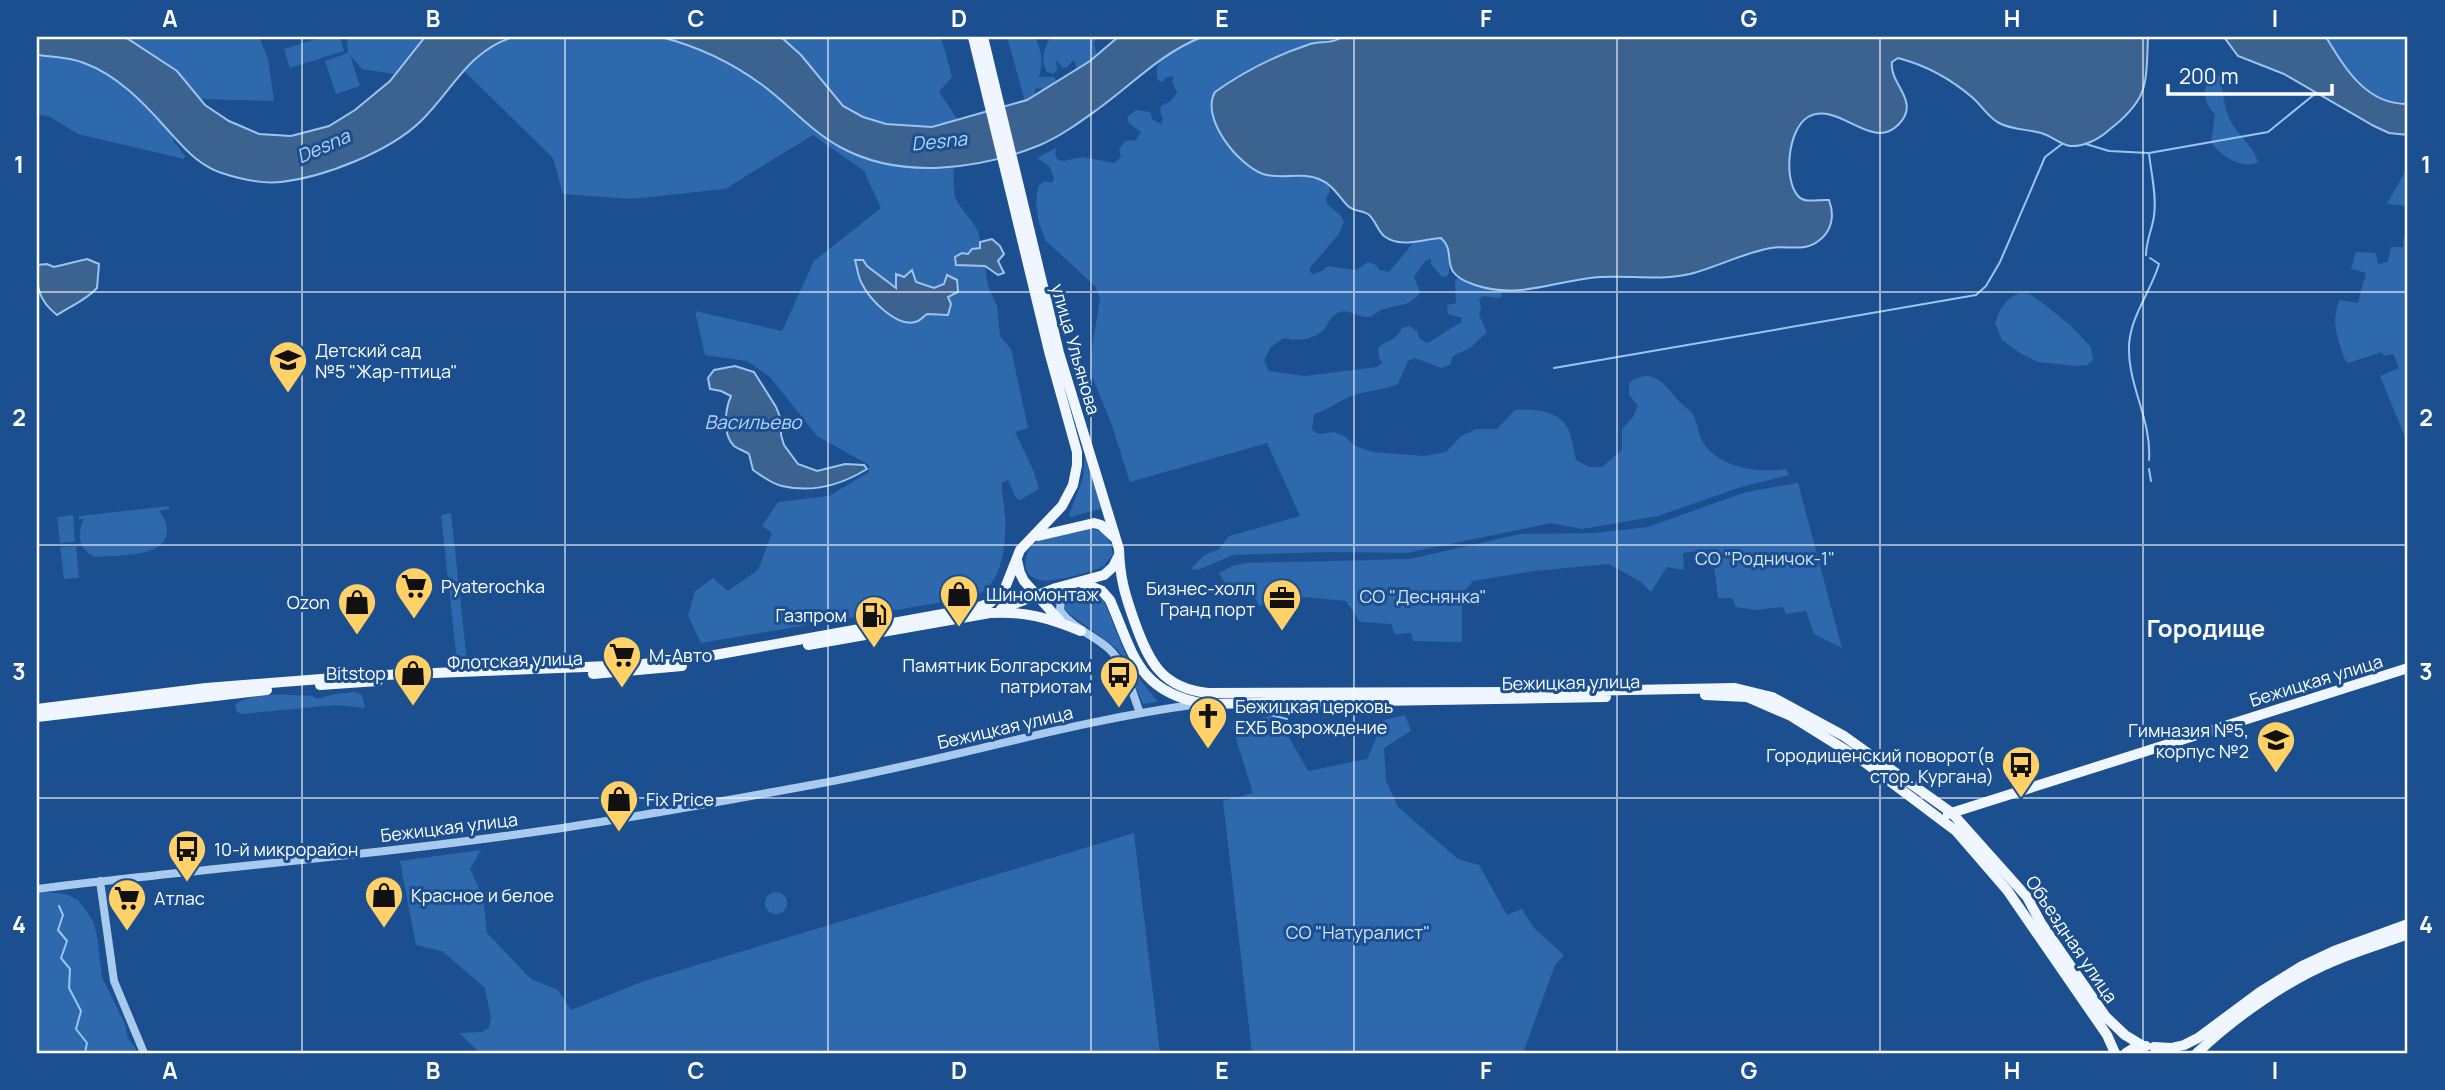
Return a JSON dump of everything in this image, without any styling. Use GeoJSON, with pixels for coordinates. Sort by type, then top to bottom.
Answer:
{"type":"FeatureCollection","features":[{"type":"Feature","properties":{"kind":"main road","name":"улица Ульянова"},"geometry":{"type":"LineString","coordinates":[[973,37],[986,73],[1077,452],[1073,485],[1062,506],[1034,538]]}},
{"type":"Feature","properties":{"kind":"main road","name":"улица Ульянова"},"geometry":{"type":"LineString","coordinates":[[982,37],[986,73]]}},
{"type":"Feature","properties":{"kind":"main road","name":"улица Ульянова"},"geometry":{"type":"LineString","coordinates":[[1038,288],[1118,546],[1120,580],[1146,653],[1154,665]]}},
{"type":"Feature","properties":{"kind":"main road"},"geometry":{"type":"LineString","coordinates":[[990,612],[1035,596],[1056,588],[1104,575],[1118,560],[1118,546],[1111,533],[1094,523],[1046,532],[1020,550],[1017,560],[1024,581],[1035,596],[1060,622]]}},
{"type":"Feature","properties":{"kind":"main road","name":"Флотская улица"},"geometry":{"type":"LineString","coordinates":[[37,709],[206,688],[359,676],[635,665],[733,652],[984,606],[999,596],[1009,581],[1017,560]]}},
{"type":"Feature","properties":{"kind":"main road"},"geometry":{"type":"LineString","coordinates":[[1024,581],[1039,587],[1056,588]]}},
{"type":"Feature","properties":{"kind":"main road"},"geometry":{"type":"LineString","coordinates":[[1077,583],[1102,591],[1110,600],[1134,657],[1154,683],[1168,694],[1205,704]]}},
{"type":"Feature","properties":{"kind":"main road"},"geometry":{"type":"LineString","coordinates":[[990,612],[1018,611],[1060,622],[1081,631]]}},
{"type":"Feature","properties":{"kind":"main road","name":"Флотская улица"},"geometry":{"type":"LineString","coordinates":[[37,717],[275,689],[422,679],[618,673],[664,668],[860,637],[990,612]]}},
{"type":"Feature","properties":{"kind":"main road","name":"Бежицкая улица"},"geometry":{"type":"LineString","coordinates":[[1154,665],[1175,684],[1208,693],[1746,689],[1772,697],[1844,736],[1952,813]]}},
{"type":"Feature","properties":{"kind":"main road","name":"Бежицкая улица"},"geometry":{"type":"LineString","coordinates":[[1205,704],[1742,696],[1755,699],[1791,716],[1826,737],[1938,817],[2408,668]]}},
{"type":"Feature","properties":{"kind":"main road","name":"Объездная улица"},"geometry":{"type":"LineString","coordinates":[[1952,813],[2026,897],[2106,1017],[2125,1035],[2166,1053]]}},
{"type":"Feature","properties":{"kind":"main road","name":"Объездная улица"},"geometry":{"type":"LineString","coordinates":[[1938,817],[1959,834],[2007,890],[2107,1035],[2115,1053]]}},
{"type":"Feature","properties":{"kind":"main road"},"geometry":{"type":"LineString","coordinates":[[2126,1053],[2149,1046],[2171,1048],[2184,1045],[2302,966],[2334,951],[2408,925]]}},
{"type":"Feature","properties":{"kind":"main road"},"geometry":{"type":"LineString","coordinates":[[2197,1053],[2265,1000],[2300,978],[2337,959],[2408,934]]}},
{"type":"Feature","properties":{"kind":"street"},"geometry":{"type":"LineString","coordinates":[[1077,583],[1061,593],[1059,606],[1063,615],[1117,658],[1140,712]]}},
{"type":"Feature","properties":{"kind":"street","name":"Бежицкая улица"},"geometry":{"type":"LineString","coordinates":[[37,889],[391,851],[550,830],[820,784],[1140,712],[1205,704]]}},
{"type":"Feature","properties":{"kind":"street"},"geometry":{"type":"LineString","coordinates":[[100,881],[114,981],[144,1053]]}},
{"type":"Feature","properties":{"kind":"green space"},"geometry":{"type":"Polygon","coordinates":[[[125,37],[259,37],[268,58],[274,101],[200,99],[177,71],[125,37]]]}},
{"type":"Feature","properties":{"kind":"green space"},"geometry":{"type":"Polygon","coordinates":[[[323,37],[340,37],[344,51],[290,68],[284,49],[323,37]]]}},
{"type":"Feature","properties":{"kind":"green space"},"geometry":{"type":"Polygon","coordinates":[[[347,37],[425,37],[394,74],[362,69],[350,55],[360,86],[336,94],[325,61],[348,53],[347,37]]]}},
{"type":"Feature","properties":{"kind":"green space"},"geometry":{"type":"Polygon","coordinates":[[[513,37],[661,37],[701,50],[740,70],[829,140],[860,156],[897,166],[954,166],[956,199],[976,227],[980,240],[980,248],[968,254],[957,265],[985,266],[988,286],[997,306],[1000,336],[1011,349],[1028,428],[1015,432],[1039,489],[1020,500],[1016,498],[1008,480],[1002,483],[1004,549],[998,571],[987,588],[972,597],[701,643],[688,616],[695,591],[713,578],[728,591],[758,570],[772,533],[762,526],[778,502],[829,496],[869,472],[869,465],[817,436],[770,377],[747,361],[705,355],[695,311],[782,331],[814,261],[881,208],[864,171],[813,135],[725,189],[631,199],[563,194],[553,158],[462,69],[488,47],[513,37]],[[855,260],[918,321],[927,314],[941,315],[948,297],[946,275],[944,284],[934,288],[896,275],[897,288],[866,266],[863,260],[855,260]]]}},
{"type":"Feature","properties":{"kind":"green space"},"geometry":{"type":"Polygon","coordinates":[[[781,37],[941,37],[952,77],[939,92],[958,120],[930,127],[914,127],[883,124],[855,114],[838,102],[808,64],[781,37]]]}},
{"type":"Feature","properties":{"kind":"green space"},"geometry":{"type":"Polygon","coordinates":[[[1007,37],[1034,37],[1041,56],[1039,77],[1054,77],[1058,83],[1044,89],[1036,88],[1034,95],[1025,101],[1007,37]]]}},
{"type":"Feature","properties":{"kind":"green space"},"geometry":{"type":"Polygon","coordinates":[[[1051,37],[1097,37],[1094,44],[1097,56],[1077,69],[1074,60],[1063,68],[1056,60],[1057,70],[1053,74],[1047,72],[1044,54],[1051,37]]]}},
{"type":"Feature","properties":{"kind":"green space"},"geometry":{"type":"Polygon","coordinates":[[[1202,37],[1341,37],[1334,41],[1310,44],[1273,58],[1215,92],[1214,120],[1217,128],[1245,162],[1263,173],[1307,177],[1329,184],[1327,203],[1344,222],[1338,235],[1310,268],[1310,272],[1313,274],[1322,271],[1328,266],[1356,270],[1368,262],[1376,265],[1379,270],[1389,272],[1414,242],[1441,238],[1449,256],[1448,276],[1442,277],[1431,264],[1431,259],[1425,261],[1414,277],[1420,292],[1412,301],[1381,310],[1369,317],[1340,312],[1321,332],[1311,337],[1301,340],[1284,338],[1271,347],[1264,360],[1269,371],[1305,376],[1377,367],[1382,363],[1378,348],[1393,339],[1402,328],[1409,326],[1427,343],[1462,322],[1462,318],[1448,314],[1447,305],[1456,303],[1455,282],[1458,277],[1501,292],[1502,296],[1499,298],[1483,296],[1479,299],[1479,315],[1487,332],[1470,348],[1453,356],[1450,365],[1441,368],[1415,358],[1408,361],[1398,384],[1361,393],[1314,414],[1312,430],[1319,434],[1334,432],[1344,436],[1355,446],[1373,452],[1424,456],[1446,452],[1461,436],[1476,429],[1497,429],[1515,410],[1541,411],[1556,417],[1568,428],[1576,460],[1589,467],[1602,467],[1622,450],[1622,429],[1633,417],[1638,406],[1629,395],[1629,383],[1643,376],[1650,376],[1666,386],[1692,413],[1702,441],[1718,457],[1746,468],[1786,469],[1789,475],[1741,487],[1658,516],[1582,529],[1551,523],[1407,553],[1233,555],[1192,570],[1205,555],[1219,549],[1229,536],[1300,516],[1267,443],[1130,482],[1092,376],[1091,354],[1100,298],[1095,286],[1046,241],[1039,223],[1036,202],[1038,186],[1045,181],[1052,183],[1054,178],[1049,166],[1037,158],[1056,148],[1058,160],[1082,157],[1114,163],[1121,157],[1119,149],[1125,141],[1136,140],[1141,132],[1129,123],[1127,117],[1136,110],[1150,112],[1153,120],[1161,124],[1161,106],[1171,101],[1177,92],[1172,82],[1174,76],[1165,78],[1163,82],[1158,80],[1159,64],[1170,52],[1202,37]]]}},
{"type":"Feature","properties":{"kind":"green space"},"geometry":{"type":"Polygon","coordinates":[[[2326,37],[2408,37],[2408,104],[2393,103],[2369,91],[2349,72],[2326,37]]]}},
{"type":"Feature","properties":{"kind":"green space"},"geometry":{"type":"Polygon","coordinates":[[[37,55],[81,62],[120,82],[172,134],[174,142],[185,156],[184,159],[78,134],[50,117],[37,114],[37,55]]]}},
{"type":"Feature","properties":{"kind":"green space"},"geometry":{"type":"Polygon","coordinates":[[[2220,76],[2230,120],[2258,162],[2239,163],[2220,152],[2211,142],[2215,114],[2206,101],[2205,87],[2209,77],[2220,76]]]}},
{"type":"Feature","properties":{"kind":"green space"},"geometry":{"type":"Polygon","coordinates":[[[2408,166],[2408,206],[2387,204],[2408,166]]]}},
{"type":"Feature","properties":{"kind":"green space"},"geometry":{"type":"Polygon","coordinates":[[[2404,236],[2408,236],[2408,444],[2380,376],[2399,368],[2393,354],[2384,356],[2382,352],[2348,363],[2335,324],[2339,300],[2358,303],[2366,273],[2351,269],[2356,252],[2376,253],[2378,264],[2388,262],[2391,247],[2403,247],[2404,236]]]}},
{"type":"Feature","properties":{"kind":"green space"},"geometry":{"type":"Polygon","coordinates":[[[2020,293],[2029,294],[2070,325],[2091,347],[2093,360],[2087,365],[2076,366],[2038,362],[2002,340],[1995,323],[2007,301],[2020,293]]]}},
{"type":"Feature","properties":{"kind":"green space"},"geometry":{"type":"Polygon","coordinates":[[[1085,455],[1103,508],[1071,517],[1069,515],[1083,478],[1085,455]]]}},
{"type":"Feature","properties":{"kind":"green space"},"geometry":{"type":"Polygon","coordinates":[[[1798,483],[1842,648],[1814,634],[1806,611],[1786,614],[1783,607],[1756,610],[1736,607],[1732,598],[1718,598],[1712,549],[1683,553],[1684,570],[1667,567],[1651,592],[1641,582],[1609,564],[1534,571],[1473,581],[1462,594],[1462,642],[1413,641],[1411,633],[1395,634],[1391,624],[1360,622],[1346,601],[1293,596],[1259,606],[1249,583],[1229,590],[1219,573],[1246,563],[1410,559],[1520,534],[1595,533],[1648,527],[1746,492],[1798,483]]]}},
{"type":"Feature","properties":{"kind":"green space"},"geometry":{"type":"Polygon","coordinates":[[[169,506],[169,509],[159,511],[166,525],[165,540],[150,551],[95,557],[82,546],[80,536],[84,519],[79,519],[79,516],[169,506]]]}},
{"type":"Feature","properties":{"kind":"green space"},"geometry":{"type":"Polygon","coordinates":[[[451,513],[467,662],[457,662],[441,515],[451,513]]]}},
{"type":"Feature","properties":{"kind":"green space"},"geometry":{"type":"Polygon","coordinates":[[[73,515],[75,542],[60,543],[57,517],[73,515]]]}},
{"type":"Feature","properties":{"kind":"green space"},"geometry":{"type":"Polygon","coordinates":[[[1088,529],[1102,533],[1111,544],[1113,554],[1104,566],[1082,574],[1046,581],[1028,573],[1025,562],[1034,544],[1051,536],[1088,529]]]}},
{"type":"Feature","properties":{"kind":"green space"},"geometry":{"type":"Polygon","coordinates":[[[76,546],[79,578],[64,579],[60,547],[76,546]]]}},
{"type":"Feature","properties":{"kind":"green space"},"geometry":{"type":"Polygon","coordinates":[[[1078,591],[1095,594],[1104,601],[1126,655],[1158,702],[1143,704],[1116,648],[1064,610],[1067,597],[1078,591]]]}},
{"type":"Feature","properties":{"kind":"green space"},"geometry":{"type":"Polygon","coordinates":[[[355,692],[362,695],[365,708],[335,705],[242,714],[237,712],[235,705],[261,696],[312,696],[317,699],[355,692]]]}},
{"type":"Feature","properties":{"kind":"green space","name":"СО \"Натуралист\""},"geometry":{"type":"Polygon","coordinates":[[[1276,714],[1308,771],[1367,759],[1384,720],[1405,715],[1411,731],[1384,748],[1386,781],[1398,807],[1458,859],[1479,865],[1507,915],[1522,909],[1534,928],[1564,955],[1555,965],[1523,1053],[1252,1053],[1223,801],[1253,793],[1232,726],[1276,714]]]}},
{"type":"Feature","properties":{"kind":"green space"},"geometry":{"type":"Polygon","coordinates":[[[1134,833],[1160,1053],[480,1053],[459,1033],[482,1032],[489,1028],[491,1018],[485,988],[442,951],[416,945],[400,861],[481,850],[470,869],[483,897],[487,933],[531,979],[558,990],[571,1010],[644,981],[1134,833]]]}},
{"type":"Feature","properties":{"kind":"green space"},"geometry":{"type":"Polygon","coordinates":[[[776,892],[784,895],[787,903],[784,911],[776,914],[768,911],[765,903],[768,895],[776,892]]]}},
{"type":"Feature","properties":{"kind":"green space"},"geometry":{"type":"Polygon","coordinates":[[[37,894],[65,894],[78,900],[88,913],[97,936],[102,977],[124,1022],[128,1038],[136,1049],[135,1053],[37,1053],[37,894]]]}},
{"type":"Feature","properties":{"kind":"water","name":"Desna"},"geometry":{"type":"Polygon","coordinates":[[[37,37],[125,37],[177,71],[205,105],[229,121],[259,134],[291,136],[329,126],[355,110],[390,81],[425,37],[513,37],[497,43],[472,62],[421,121],[392,143],[374,153],[317,175],[261,182],[218,172],[201,163],[139,99],[108,75],[78,61],[37,55],[37,37]]]}},
{"type":"Feature","properties":{"kind":"water","name":"Desna"},"geometry":{"type":"Polygon","coordinates":[[[661,37],[781,37],[801,55],[843,106],[863,117],[886,124],[932,127],[1027,100],[1090,61],[1118,37],[1202,37],[1173,51],[1091,114],[1040,145],[991,160],[939,168],[888,164],[840,147],[750,76],[700,50],[661,37]]]}},
{"type":"Feature","properties":{"kind":"water"},"geometry":{"type":"Polygon","coordinates":[[[1341,37],[2148,37],[2147,67],[2143,90],[2138,100],[2122,119],[2091,142],[2070,146],[2041,133],[1999,123],[1965,91],[1947,79],[1898,58],[1892,62],[1892,70],[1907,108],[1898,125],[1888,132],[1877,133],[1831,115],[1819,114],[1808,117],[1796,132],[1789,167],[1793,188],[1801,198],[1808,201],[1829,200],[1831,206],[1829,229],[1812,245],[1761,250],[1678,276],[1600,277],[1538,288],[1507,290],[1475,285],[1455,274],[1451,269],[1446,244],[1441,238],[1405,243],[1391,240],[1382,234],[1368,214],[1348,206],[1325,182],[1307,176],[1263,174],[1243,161],[1224,139],[1213,115],[1215,92],[1285,53],[1341,37]]]}},
{"type":"Feature","properties":{"kind":"water"},"geometry":{"type":"Polygon","coordinates":[[[2224,37],[2326,37],[2349,72],[2369,91],[2393,103],[2408,104],[2408,135],[2389,133],[2284,74],[2238,56],[2224,37]]]}},
{"type":"Feature","properties":{"kind":"water"},"geometry":{"type":"Polygon","coordinates":[[[992,239],[1004,254],[998,261],[1004,273],[998,275],[985,266],[956,265],[955,257],[962,253],[968,254],[972,249],[980,248],[980,242],[992,239]]]}},
{"type":"Feature","properties":{"kind":"water"},"geometry":{"type":"Polygon","coordinates":[[[87,259],[99,264],[97,288],[83,300],[57,315],[42,299],[37,280],[37,265],[47,264],[54,267],[87,259]]]}},
{"type":"Feature","properties":{"kind":"water"},"geometry":{"type":"Polygon","coordinates":[[[855,260],[863,260],[896,288],[896,274],[904,277],[912,270],[916,282],[934,288],[944,284],[947,275],[957,280],[958,292],[948,297],[951,304],[948,315],[927,314],[910,323],[893,317],[877,304],[865,289],[855,260]]]}},
{"type":"Feature","properties":{"kind":"water","name":"Васильево"},"geometry":{"type":"Polygon","coordinates":[[[735,366],[754,372],[776,407],[782,422],[781,435],[784,445],[798,464],[817,471],[845,464],[864,465],[867,469],[837,483],[804,489],[778,485],[753,470],[749,454],[734,446],[726,429],[727,408],[731,396],[710,389],[708,378],[714,370],[735,366]]]}},
{"type":"Feature","properties":{"kind":"waterway"},"geometry":{"type":"LineString","coordinates":[[2146,255],[2155,208],[2149,153],[2268,132],[2316,93]]}},
{"type":"Feature","properties":{"kind":"waterway"},"geometry":{"type":"LineString","coordinates":[[1554,368],[1976,295],[1986,286],[2000,262],[2045,157],[2062,144]]}},
{"type":"Feature","properties":{"kind":"waterway"},"geometry":{"type":"LineString","coordinates":[[2086,144],[2109,151],[2148,153]]}},
{"type":"Feature","properties":{"kind":"waterway"},"geometry":{"type":"LineString","coordinates":[[2149,460],[2147,432],[2129,350],[2132,327],[2159,264],[2150,258]]}},
{"type":"Feature","properties":{"kind":"waterway"},"geometry":{"type":"LineString","coordinates":[[2149,469],[2151,481]]}},
{"type":"Feature","properties":{"kind":"waterway"},"geometry":{"type":"LineString","coordinates":[[1263,713],[1287,719]]}},
{"type":"Feature","properties":{"kind":"waterway"},"geometry":{"type":"LineString","coordinates":[[59,906],[63,915],[58,930],[67,941],[61,958],[70,969],[69,988],[81,1011],[76,1029],[87,1043],[85,1053]]}},
{"type":"Feature","properties":{"kind":"place","name":"Детский сад №5 \"Жар-птица\""},"geometry":{"type":"Point","coordinates":[288,394]}},
{"type":"Feature","properties":{"kind":"place","name":"Pyaterochka"},"geometry":{"type":"Point","coordinates":[414,620]}},
{"type":"Feature","properties":{"kind":"place","name":"Шиномонтаж"},"geometry":{"type":"Point","coordinates":[959,628]}},
{"type":"Feature","properties":{"kind":"place","name":"Бизнес-холл Гранд порт"},"geometry":{"type":"Point","coordinates":[1282,632]}},
{"type":"Feature","properties":{"kind":"place","name":"Ozon"},"geometry":{"type":"Point","coordinates":[357,636]}},
{"type":"Feature","properties":{"kind":"place","name":"Газпром"},"geometry":{"type":"Point","coordinates":[874,649]}},
{"type":"Feature","properties":{"kind":"place","name":"М-Авто"},"geometry":{"type":"Point","coordinates":[622,689]}},
{"type":"Feature","properties":{"kind":"place","name":"Bitstop"},"geometry":{"type":"Point","coordinates":[413,707]}},
{"type":"Feature","properties":{"kind":"place","name":"Памятник Болгарским патриотам"},"geometry":{"type":"Point","coordinates":[1119,709]}},
{"type":"Feature","properties":{"kind":"place","name":"Бежицкая церковь ЕХБ Возрождение"},"geometry":{"type":"Point","coordinates":[1208,750]}},
{"type":"Feature","properties":{"kind":"place","name":"Гимназия №5, корпус №2"},"geometry":{"type":"Point","coordinates":[2276,774]}},
{"type":"Feature","properties":{"kind":"place","name":"Городищенский поворот(в стор. Кургана)"},"geometry":{"type":"Point","coordinates":[2021,799]}},
{"type":"Feature","properties":{"kind":"place","name":"Fix Price"},"geometry":{"type":"Point","coordinates":[619,833]}},
{"type":"Feature","properties":{"kind":"place","name":"10-й микрорайон"},"geometry":{"type":"Point","coordinates":[187,883]}},
{"type":"Feature","properties":{"kind":"place","name":"Красное и белое"},"geometry":{"type":"Point","coordinates":[384,929]}},
{"type":"Feature","properties":{"kind":"place","name":"Атлас"},"geometry":{"type":"Point","coordinates":[127,932]}},
{"type":"Feature","properties":{"kind":"district","name":"Городище"},"geometry":{"type":"Point","coordinates":[2206,627]}},
{"type":"Feature","properties":{"kind":"park label","name":"СО \"Родничок-1\""},"geometry":{"type":"Point","coordinates":[1765,558]}},
{"type":"Feature","properties":{"kind":"park label","name":"СО \"Деснянка\""},"geometry":{"type":"Point","coordinates":[1423,596]}}]}
